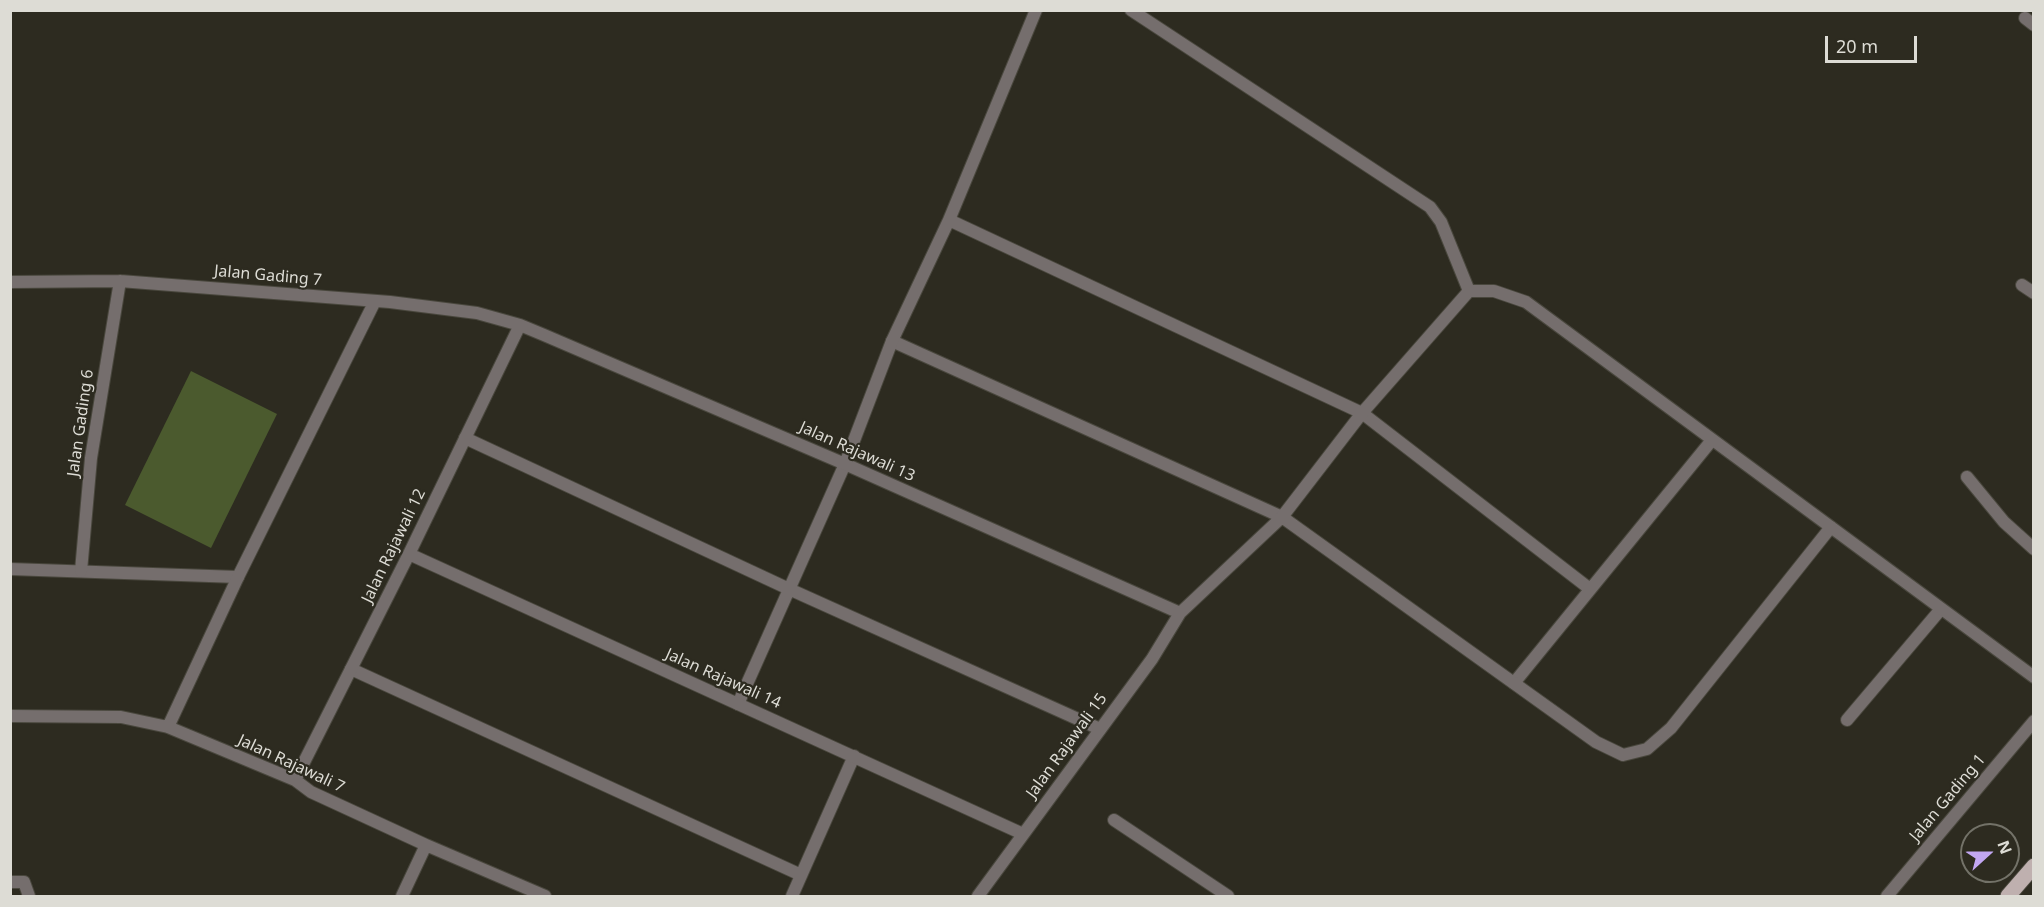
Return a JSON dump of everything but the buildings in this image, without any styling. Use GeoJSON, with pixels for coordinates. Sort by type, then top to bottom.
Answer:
{"type":"FeatureCollection","features":[{"type":"Feature","properties":{"kind":"main road"},"geometry":{"type":"LineString","coordinates":[[2008,897],[2034,866]]}},
{"type":"Feature","properties":{"kind":"street"},"geometry":{"type":"LineString","coordinates":[[738,704],[845,464],[892,341],[949,220],[1036,10]]}},
{"type":"Feature","properties":{"kind":"street"},"geometry":{"type":"LineString","coordinates":[[1131,10],[1430,207],[1442,222],[1469,291],[1494,291],[1526,302],[2034,677]]}},
{"type":"Feature","properties":{"kind":"street"},"geometry":{"type":"LineString","coordinates":[[949,220],[1362,413],[1590,589]]}},
{"type":"Feature","properties":{"kind":"street","name":"Jalan Gading 7"},"geometry":{"type":"LineString","coordinates":[[10,282],[120,281],[375,301],[477,313],[520,326]]}},
{"type":"Feature","properties":{"kind":"street","name":"Jalan Gading 6"},"geometry":{"type":"LineString","coordinates":[[81,571],[91,458],[120,281]]}},
{"type":"Feature","properties":{"kind":"street"},"geometry":{"type":"LineString","coordinates":[[2022,285],[2034,294]]}},
{"type":"Feature","properties":{"kind":"street","name":"Jalan Rajawali 15"},"geometry":{"type":"LineString","coordinates":[[978,897],[1152,660],[1180,613],[1282,517],[1362,413],[1469,291]]}},
{"type":"Feature","properties":{"kind":"street"},"geometry":{"type":"LineString","coordinates":[[168,727],[238,577],[375,301]]}},
{"type":"Feature","properties":{"kind":"street","name":"Jalan Rajawali 12"},"geometry":{"type":"LineString","coordinates":[[295,780],[520,326]]}},
{"type":"Feature","properties":{"kind":"street","name":"Jalan Rajawali 13"},"geometry":{"type":"LineString","coordinates":[[520,326],[845,464],[1180,613]]}},
{"type":"Feature","properties":{"kind":"street"},"geometry":{"type":"LineString","coordinates":[[892,341],[1282,517],[1596,742],[1623,755],[1647,749],[1671,728],[1831,527]]}},
{"type":"Feature","properties":{"kind":"street"},"geometry":{"type":"LineString","coordinates":[[465,438],[789,589],[1100,729]]}},
{"type":"Feature","properties":{"kind":"street"},"geometry":{"type":"LineString","coordinates":[[1514,683],[1712,440]]}},
{"type":"Feature","properties":{"kind":"street"},"geometry":{"type":"LineString","coordinates":[[1967,477],[2004,522],[2034,549]]}},
{"type":"Feature","properties":{"kind":"street","name":"Jalan Rajawali 14"},"geometry":{"type":"LineString","coordinates":[[409,554],[1023,834]]}},
{"type":"Feature","properties":{"kind":"street"},"geometry":{"type":"LineString","coordinates":[[10,569],[238,577]]}},
{"type":"Feature","properties":{"kind":"street"},"geometry":{"type":"LineString","coordinates":[[1847,720],[1941,609]]}},
{"type":"Feature","properties":{"kind":"street"},"geometry":{"type":"LineString","coordinates":[[351,669],[801,875]]}},
{"type":"Feature","properties":{"kind":"street","name":"Jalan Rajawali 7"},"geometry":{"type":"LineString","coordinates":[[10,716],[121,717],[168,727],[295,780],[311,792],[545,897]]}},
{"type":"Feature","properties":{"kind":"street","name":"Jalan Gading 1"},"geometry":{"type":"LineString","coordinates":[[1887,897],[2034,721]]}},
{"type":"Feature","properties":{"kind":"street"},"geometry":{"type":"LineString","coordinates":[[792,897],[854,756]]}},
{"type":"Feature","properties":{"kind":"street"},"geometry":{"type":"LineString","coordinates":[[1114,820],[1228,897]]}},
{"type":"Feature","properties":{"kind":"street"},"geometry":{"type":"LineString","coordinates":[[402,897],[426,845]]}},
{"type":"Feature","properties":{"kind":"street"},"geometry":{"type":"LineString","coordinates":[[10,882],[24,882],[29,897]]}},
{"type":"Feature","properties":{"kind":"green space"},"geometry":{"type":"Polygon","coordinates":[[[191,371],[277,414],[211,548],[125,505],[191,371]]]}}]}
